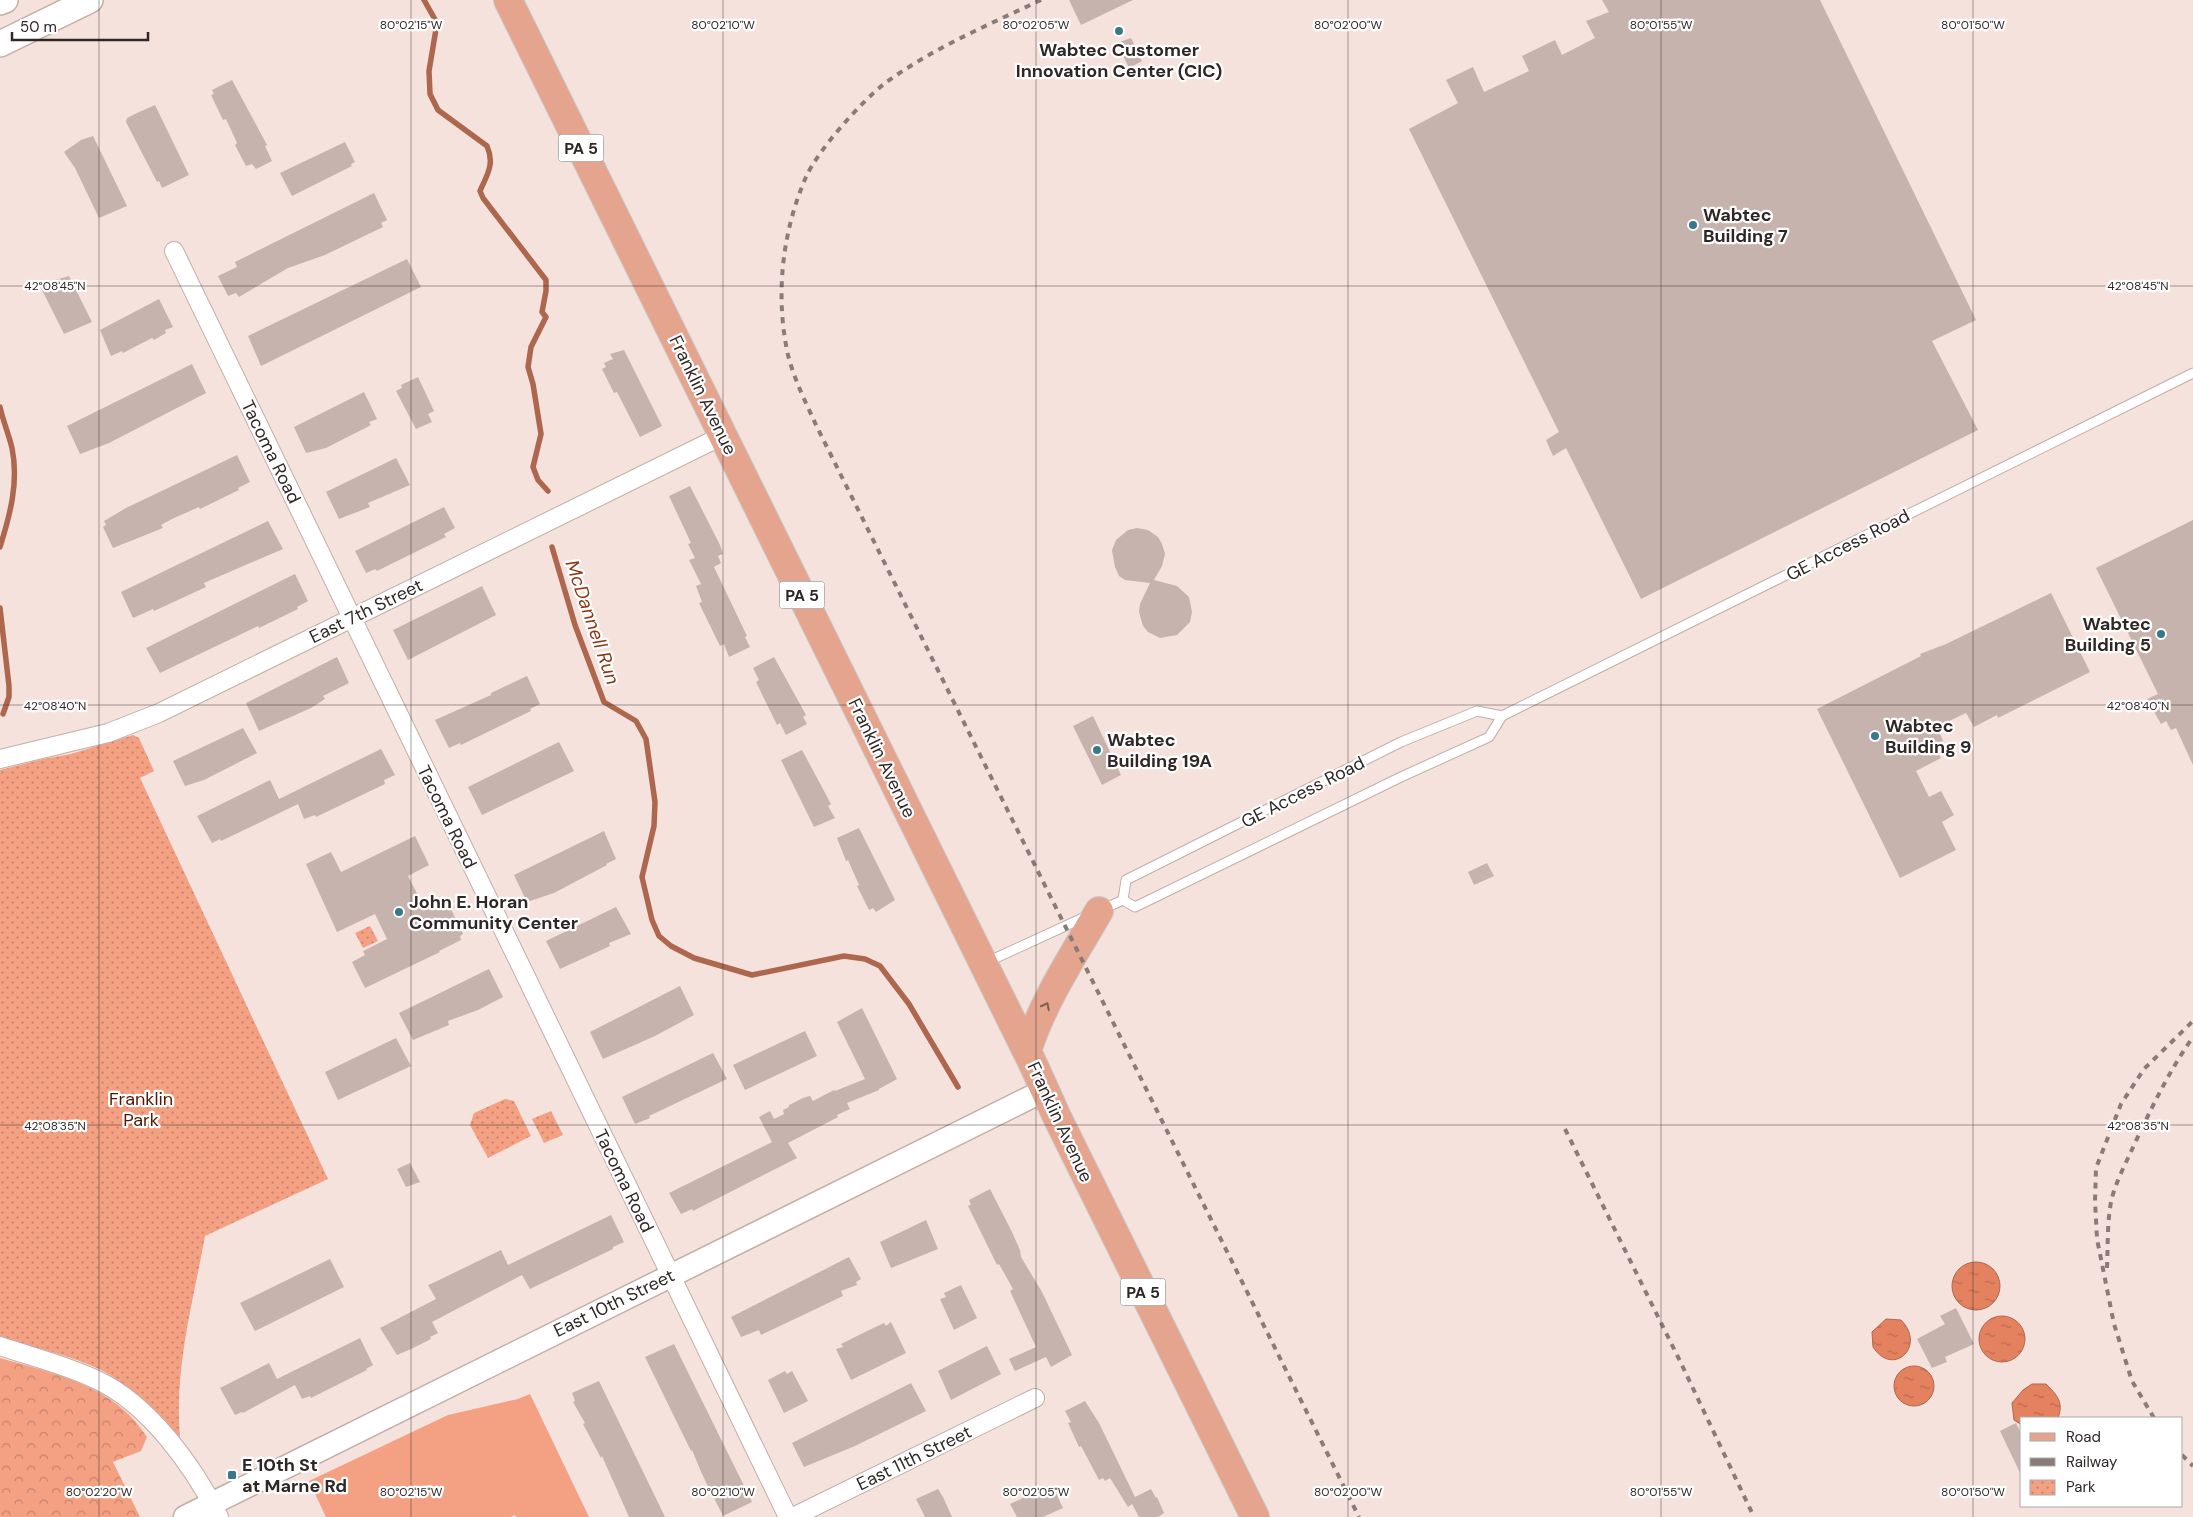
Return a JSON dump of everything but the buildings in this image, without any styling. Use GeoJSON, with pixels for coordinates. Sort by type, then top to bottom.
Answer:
{"type":"FeatureCollection","features":[{"type":"Feature","properties":{"kind":"main road"},"geometry":{"type":"LineString","coordinates":[[0,2],[5,0]]}},
{"type":"Feature","properties":{"kind":"main road"},"geometry":{"type":"LineString","coordinates":[[0,44],[90,0]]}},
{"type":"Feature","properties":{"kind":"main road","name":"Franklin Avenue"},"geometry":{"type":"LineString","coordinates":[[508,0],[1255,1517]]}},
{"type":"Feature","properties":{"kind":"main road"},"geometry":{"type":"LineString","coordinates":[[1027,1051],[1042,1014],[1111,905]]}},
{"type":"Feature","properties":{"kind":"street","name":"Tacoma Road"},"geometry":{"type":"LineString","coordinates":[[174,251],[788,1517]]}},
{"type":"Feature","properties":{"kind":"street","name":"East 7th Street"},"geometry":{"type":"LineString","coordinates":[[0,759],[85,739],[130,726],[722,436]]}},
{"type":"Feature","properties":{"kind":"street","name":"East 10th Street"},"geometry":{"type":"LineString","coordinates":[[185,1517],[216,1510],[670,1275],[1045,1090]]}},
{"type":"Feature","properties":{"kind":"street"},"geometry":{"type":"LineString","coordinates":[[0,1346],[78,1372],[114,1389],[153,1422],[192,1470],[216,1510]]}},
{"type":"Feature","properties":{"kind":"street","name":"East 11th Street"},"geometry":{"type":"LineString","coordinates":[[793,1517],[1035,1398]]}},
{"type":"Feature","properties":{"kind":"lane","name":"GE Access Road"},"geometry":{"type":"LineString","coordinates":[[1502,716],[1477,711],[1401,742],[1126,880],[1111,905],[1136,907],[1401,777],[1489,737],[1502,716],[2193,373]]}},
{"type":"Feature","properties":{"kind":"lane"},"geometry":{"type":"LineString","coordinates":[[982,964],[1111,905]]}},
{"type":"Feature","properties":{"kind":"green space","name":"Franklin Park"},"geometry":{"type":"Polygon","coordinates":[[[133,735],[139,738],[154,771],[140,778],[328,1179],[205,1236],[182,1361],[179,1411],[180,1437],[153,1410],[114,1377],[91,1365],[66,1356],[0,1338],[0,770],[71,754],[133,735]]]}},
{"type":"Feature","properties":{"kind":"green space"},"geometry":{"type":"Polygon","coordinates":[[[370,926],[378,941],[363,948],[355,933],[370,926]]]}},
{"type":"Feature","properties":{"kind":"green space"},"geometry":{"type":"Polygon","coordinates":[[[505,1099],[514,1101],[531,1136],[488,1158],[470,1125],[474,1113],[505,1099]]]}},
{"type":"Feature","properties":{"kind":"green space"},"geometry":{"type":"Polygon","coordinates":[[[551,1111],[563,1135],[544,1143],[532,1119],[551,1111]]]}},
{"type":"Feature","properties":{"kind":"green space"},"geometry":{"type":"Polygon","coordinates":[[[0,1358],[62,1376],[82,1384],[118,1405],[133,1419],[147,1437],[141,1451],[113,1462],[140,1517],[0,1517],[0,1358]]]}},
{"type":"Feature","properties":{"kind":"green space"},"geometry":{"type":"Polygon","coordinates":[[[530,1394],[589,1517],[516,1517],[515,1515],[511,1517],[326,1517],[309,1481],[448,1415],[518,1399],[530,1394]]]}},
{"type":"Feature","properties":{"kind":"water"},"geometry":{"type":"Polygon","coordinates":[[[1976,1262],[1985,1264],[1993,1269],[1998,1277],[2000,1286],[1998,1295],[1993,1303],[1985,1308],[1976,1310],[1967,1308],[1959,1303],[1954,1295],[1952,1286],[1954,1277],[1959,1269],[1967,1264],[1976,1262]]]}},
{"type":"Feature","properties":{"kind":"water"},"geometry":{"type":"Polygon","coordinates":[[[2007,1316],[2019,1322],[2024,1330],[2024,1348],[2019,1356],[2011,1361],[1997,1362],[1985,1356],[1980,1348],[1979,1334],[1985,1322],[1993,1317],[2007,1316]]]}},
{"type":"Feature","properties":{"kind":"water"},"geometry":{"type":"Polygon","coordinates":[[[1886,1319],[1901,1320],[1908,1330],[1909,1348],[1898,1359],[1889,1360],[1881,1356],[1873,1347],[1872,1332],[1886,1319]]]}},
{"type":"Feature","properties":{"kind":"water"},"geometry":{"type":"Polygon","coordinates":[[[1918,1366],[1925,1369],[1931,1375],[1934,1386],[1933,1394],[1925,1403],[1918,1406],[1910,1406],[1903,1403],[1895,1394],[1894,1382],[1897,1375],[1906,1367],[1918,1366]]]}},
{"type":"Feature","properties":{"kind":"water"},"geometry":{"type":"Polygon","coordinates":[[[2032,1384],[2046,1384],[2056,1395],[2060,1403],[2058,1417],[2020,1417],[2020,1424],[2014,1420],[2012,1403],[2023,1390],[2032,1384]]]}},
{"type":"Feature","properties":{"kind":"waterway","name":"McDannell Run"},"geometry":{"type":"LineString","coordinates":[[424,0],[437,23],[429,71],[430,94],[438,110],[487,146],[490,164],[480,191],[483,198],[546,280],[542,312],[546,317],[531,347],[528,367],[533,384],[541,434],[533,467],[538,480],[548,491]]}},
{"type":"Feature","properties":{"kind":"waterway"},"geometry":{"type":"LineString","coordinates":[[0,407],[14,461],[14,486],[10,511],[0,547]]}},
{"type":"Feature","properties":{"kind":"waterway","name":"McDannell Run"},"geometry":{"type":"LineString","coordinates":[[552,547],[575,625],[604,702],[636,721],[646,739],[655,802],[654,826],[642,877],[652,920],[659,936],[671,946],[694,958],[752,975],[844,956],[865,959],[880,966],[909,1004],[958,1087]]}},
{"type":"Feature","properties":{"kind":"waterway"},"geometry":{"type":"LineString","coordinates":[[0,608],[9,686],[9,697],[3,714]]}},
{"type":"Feature","properties":{"kind":"railway"},"geometry":{"type":"LineString","coordinates":[[1041,0],[960,38],[902,71],[864,102],[820,154],[806,177],[791,220],[786,242],[783,264],[782,310],[788,355],[797,382],[816,425],[1359,1517]]}},
{"type":"Feature","properties":{"kind":"railway"},"geometry":{"type":"LineString","coordinates":[[2153,1417],[2132,1381],[2114,1324],[2097,1239],[2096,1168],[2121,1104],[2144,1069],[2193,1021]]}},
{"type":"Feature","properties":{"kind":"railway"},"geometry":{"type":"LineString","coordinates":[[2107,1268],[2109,1218],[2115,1188],[2161,1090],[2193,1037]]}},
{"type":"Feature","properties":{"kind":"railway"},"geometry":{"type":"LineString","coordinates":[[1565,1129],[1680,1361],[1754,1517]]}},
{"type":"Feature","properties":{"kind":"railway"},"geometry":{"type":"LineString","coordinates":[[2183,1456],[2193,1466]]}},
{"type":"Feature","properties":{"kind":"place","name":"Wabtec Customer Innovation Center (CIC)"},"geometry":{"type":"Point","coordinates":[1119,31]}},
{"type":"Feature","properties":{"kind":"place","name":"Wabtec Building 7"},"geometry":{"type":"Point","coordinates":[1693,225]}},
{"type":"Feature","properties":{"kind":"place","name":"Wabtec Building 5"},"geometry":{"type":"Point","coordinates":[2161,634]}},
{"type":"Feature","properties":{"kind":"place","name":"Wabtec Building 9"},"geometry":{"type":"Point","coordinates":[1875,736]}},
{"type":"Feature","properties":{"kind":"place","name":"Wabtec Building 19A"},"geometry":{"type":"Point","coordinates":[1097,750]}},
{"type":"Feature","properties":{"kind":"place","name":"John E. Horan Community Center"},"geometry":{"type":"Point","coordinates":[399,912]}},
{"type":"Feature","properties":{"kind":"place","name":"E 10th St at Marne Rd"},"geometry":{"type":"Point","coordinates":[232,1475]}}]}
